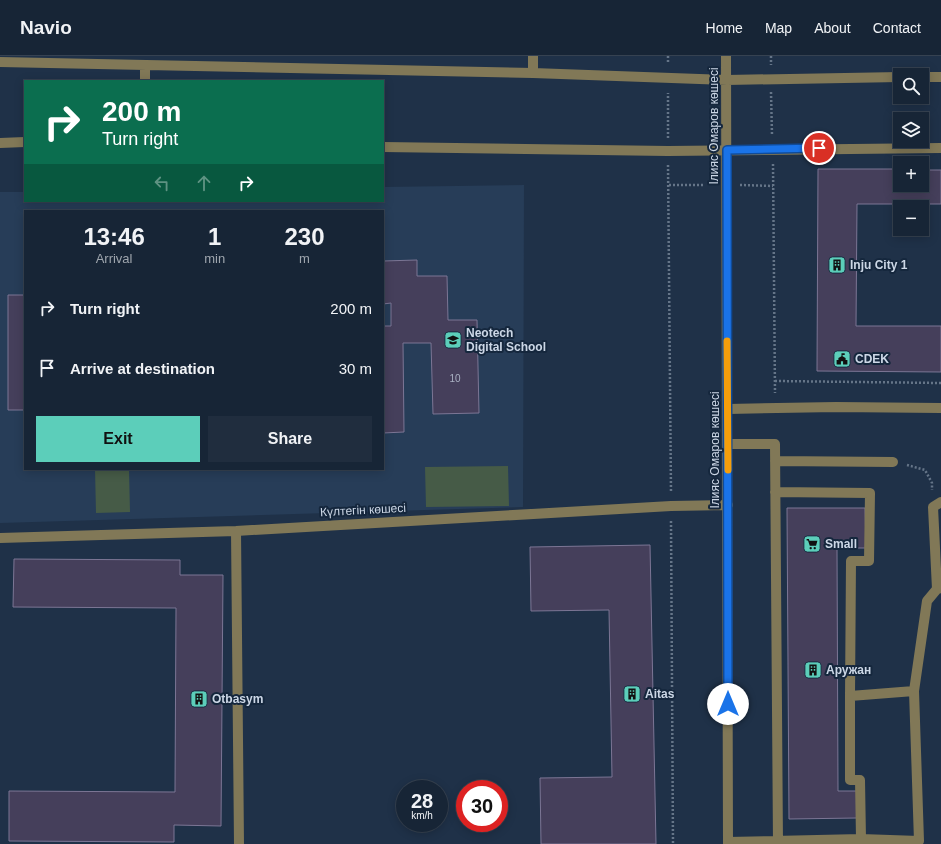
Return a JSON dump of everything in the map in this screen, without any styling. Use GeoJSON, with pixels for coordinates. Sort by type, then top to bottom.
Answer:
{"type":"FeatureCollection","features":[{"type":"Feature","properties":{"kind":"street"},"geometry":{"type":"LineString","coordinates":[[533,56],[533,73]]}},
{"type":"Feature","properties":{"kind":"street","name":"Ілияс Омаров көшесі"},"geometry":{"type":"LineString","coordinates":[[726,56],[728,843]]}},
{"type":"Feature","properties":{"kind":"street"},"geometry":{"type":"LineString","coordinates":[[0,62],[124,60],[145,64],[533,73],[727,80],[893,77]]}},
{"type":"Feature","properties":{"kind":"street"},"geometry":{"type":"LineString","coordinates":[[145,64],[145,80]]}},
{"type":"Feature","properties":{"kind":"street"},"geometry":{"type":"LineString","coordinates":[[929,77],[941,77]]}},
{"type":"Feature","properties":{"kind":"street"},"geometry":{"type":"LineString","coordinates":[[0,143],[24,142]]}},
{"type":"Feature","properties":{"kind":"street"},"geometry":{"type":"LineString","coordinates":[[384,147],[668,151],[941,148]]}},
{"type":"Feature","properties":{"kind":"street"},"geometry":{"type":"LineString","coordinates":[[728,409],[941,408]]}},
{"type":"Feature","properties":{"kind":"street"},"geometry":{"type":"LineString","coordinates":[[728,444],[775,444],[778,842]]}},
{"type":"Feature","properties":{"kind":"street"},"geometry":{"type":"LineString","coordinates":[[775,461],[893,462]]}},
{"type":"Feature","properties":{"kind":"street"},"geometry":{"type":"LineString","coordinates":[[775,492],[870,493],[869,561],[851,561],[850,780],[860,780],[861,839]]}},
{"type":"Feature","properties":{"kind":"street"},"geometry":{"type":"LineString","coordinates":[[728,843],[861,839],[919,842],[914,691],[927,601],[939,588],[937,504]]}},
{"type":"Feature","properties":{"kind":"street","name":"Күлтегін көшесі"},"geometry":{"type":"LineString","coordinates":[[0,538],[236,531],[671,506],[728,506]]}},
{"type":"Feature","properties":{"kind":"street"},"geometry":{"type":"LineString","coordinates":[[236,531],[239,844]]}},
{"type":"Feature","properties":{"kind":"street"},"geometry":{"type":"LineString","coordinates":[[850,696],[914,691]]}},
{"type":"Feature","properties":{"kind":"path"},"geometry":{"type":"LineString","coordinates":[[668,56],[673,844]]}},
{"type":"Feature","properties":{"kind":"path"},"geometry":{"type":"LineString","coordinates":[[771,56],[775,408]]}},
{"type":"Feature","properties":{"kind":"path"},"geometry":{"type":"LineString","coordinates":[[669,185],[703,185]]}},
{"type":"Feature","properties":{"kind":"path"},"geometry":{"type":"LineString","coordinates":[[740,185],[773,186]]}},
{"type":"Feature","properties":{"kind":"path"},"geometry":{"type":"LineString","coordinates":[[774,381],[941,383]]}},
{"type":"Feature","properties":{"kind":"path"},"geometry":{"type":"LineString","coordinates":[[893,462],[925,470],[932,483],[937,504]]}},
{"type":"Feature","properties":{"kind":"shaded area","name":"Neotech Digital School"},"geometry":{"type":"Polygon","coordinates":[[[524,185],[523,507],[0,523],[0,192],[24,192],[24,202],[384,202],[384,187],[524,185]]]}},
{"type":"Feature","properties":{"kind":"green space"},"geometry":{"type":"Polygon","coordinates":[[[508,466],[509,506],[426,507],[425,467],[508,466]]]}},
{"type":"Feature","properties":{"kind":"green space"},"geometry":{"type":"Polygon","coordinates":[[[95,470],[129,470],[130,512],[96,513],[95,470]]]}},
{"type":"Feature","properties":{"kind":"building","name":"Inju City 1"},"geometry":{"type":"Polygon","coordinates":[[[818,169],[893,169],[893,192],[929,192],[929,170],[941,170],[941,204],[929,204],[929,200],[893,200],[893,204],[857,204],[856,326],[941,326],[941,372],[817,371],[818,169]]]}},
{"type":"Feature","properties":{"kind":"building"},"geometry":{"type":"Polygon","coordinates":[[[417,260],[417,276],[447,276],[448,320],[477,320],[479,413],[433,414],[431,343],[403,343],[404,432],[384,433],[384,326],[391,326],[391,303],[384,304],[384,261],[417,260]]]}},
{"type":"Feature","properties":{"kind":"building"},"geometry":{"type":"Polygon","coordinates":[[[8,295],[24,295],[24,410],[8,410],[8,295]]]}},
{"type":"Feature","properties":{"kind":"building","name":"Аружан"},"geometry":{"type":"Polygon","coordinates":[[[787,508],[865,508],[866,548],[837,548],[838,791],[857,791],[857,818],[789,819],[787,508]]]}},
{"type":"Feature","properties":{"kind":"building","name":"Aitas"},"geometry":{"type":"Polygon","coordinates":[[[650,545],[656,844],[541,844],[540,778],[612,777],[609,610],[531,611],[530,547],[650,545]]]}},
{"type":"Feature","properties":{"kind":"building","name":"Otbasym"},"geometry":{"type":"Polygon","coordinates":[[[14,559],[180,560],[180,575],[223,575],[221,826],[174,825],[174,842],[9,841],[9,791],[175,792],[176,608],[13,607],[14,559]]]}},
{"type":"Feature","properties":{"kind":"slow traffic"},"geometry":{"type":"LineString","coordinates":[[727,341],[728,470]]}},
{"type":"Feature","properties":{"kind":"place","name":"Inju City 1"},"geometry":{"type":"Point","coordinates":[837,265]}},
{"type":"Feature","properties":{"kind":"place","name":"Neotech Digital School"},"geometry":{"type":"Point","coordinates":[453,340]}},
{"type":"Feature","properties":{"kind":"place","name":"CDEK"},"geometry":{"type":"Point","coordinates":[842,359]}},
{"type":"Feature","properties":{"kind":"place","name":"Small"},"geometry":{"type":"Point","coordinates":[812,544]}},
{"type":"Feature","properties":{"kind":"place","name":"Аружан"},"geometry":{"type":"Point","coordinates":[813,670]}},
{"type":"Feature","properties":{"kind":"place","name":"Aitas"},"geometry":{"type":"Point","coordinates":[632,694]}},
{"type":"Feature","properties":{"kind":"place","name":"Otbasym"},"geometry":{"type":"Point","coordinates":[199,699]}},
{"type":"Feature","properties":{"kind":"route"},"geometry":{"type":"LineString","coordinates":[[728,704],[727,150],[819,148]]}}]}
